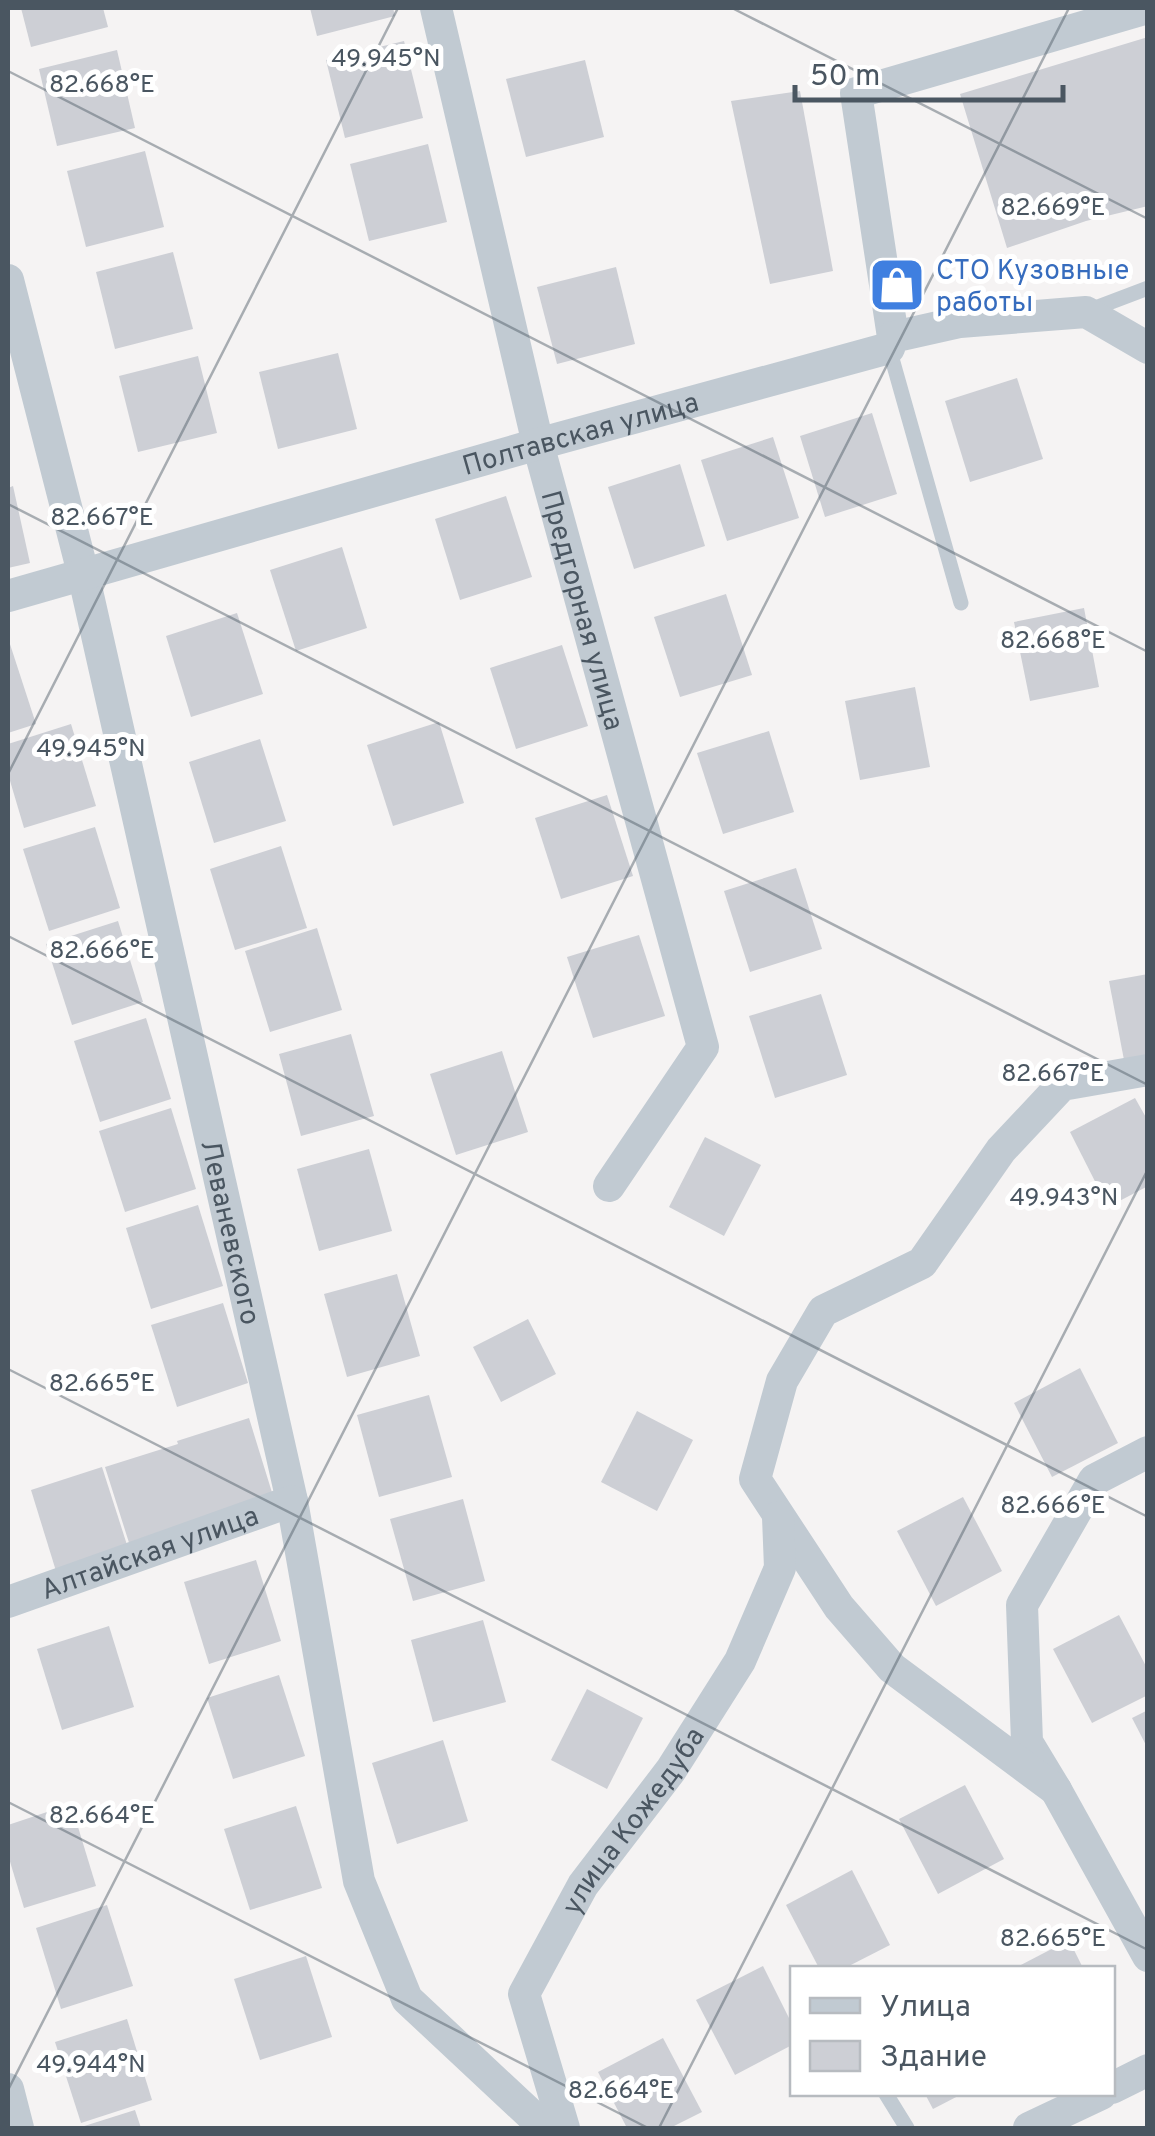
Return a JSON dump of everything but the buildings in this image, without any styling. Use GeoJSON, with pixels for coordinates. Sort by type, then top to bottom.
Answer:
{"type":"FeatureCollection","features":[{"type":"Feature","properties":{"kind":"street"},"geometry":{"type":"LineString","coordinates":[[891,343],[856,92],[1148,8]]}},
{"type":"Feature","properties":{"kind":"street","name":"Предгорная улица"},"geometry":{"type":"LineString","coordinates":[[442,10],[538,444],[702,1048],[608,1186]]}},
{"type":"Feature","properties":{"kind":"street","name":"Леваневского"},"geometry":{"type":"LineString","coordinates":[[8,280],[83,573],[292,1501],[359,1881],[407,1999],[545,2128]]}},
{"type":"Feature","properties":{"kind":"street"},"geometry":{"type":"LineString","coordinates":[[1086,312],[1148,348]]}},
{"type":"Feature","properties":{"kind":"street","name":"Полтавская улица"},"geometry":{"type":"LineString","coordinates":[[8,596],[960,322],[1086,312]]}},
{"type":"Feature","properties":{"kind":"street","name":"улица Кожедуба"},"geometry":{"type":"LineString","coordinates":[[1056,1790],[892,1668],[839,1607],[755,1479],[782,1380],[822,1311],[922,1264],[1001,1150],[1062,1085],[1148,1070]]}},
{"type":"Feature","properties":{"kind":"street","name":"улица Кожедуба"},"geometry":{"type":"LineString","coordinates":[[1148,1452],[1094,1480],[1022,1604],[1027,1742],[1148,1956]]}},
{"type":"Feature","properties":{"kind":"street","name":"Алтайская улица"},"geometry":{"type":"LineString","coordinates":[[8,1602],[292,1501]]}},
{"type":"Feature","properties":{"kind":"street","name":"улица Кожедуба"},"geometry":{"type":"LineString","coordinates":[[564,2128],[524,1994],[584,1885],[671,1770],[740,1661],[780,1568],[778,1515]]}},
{"type":"Feature","properties":{"kind":"street"},"geometry":{"type":"LineString","coordinates":[[1115,2086],[1148,2070]]}},
{"type":"Feature","properties":{"kind":"street"},"geometry":{"type":"LineString","coordinates":[[8,2089],[18,2128]]}},
{"type":"Feature","properties":{"kind":"street"},"geometry":{"type":"LineString","coordinates":[[1029,2128],[1096,2096]]}},
{"type":"Feature","properties":{"kind":"lane"},"geometry":{"type":"LineString","coordinates":[[1086,312],[1148,288]]}},
{"type":"Feature","properties":{"kind":"lane"},"geometry":{"type":"LineString","coordinates":[[891,343],[961,604]]}},
{"type":"Feature","properties":{"kind":"lane"},"geometry":{"type":"LineString","coordinates":[[887,2096],[907,2128]]}},
{"type":"Feature","properties":{"kind":"place","name":"СТО Кузовные работы"},"geometry":{"type":"Point","coordinates":[897,285]}}]}
